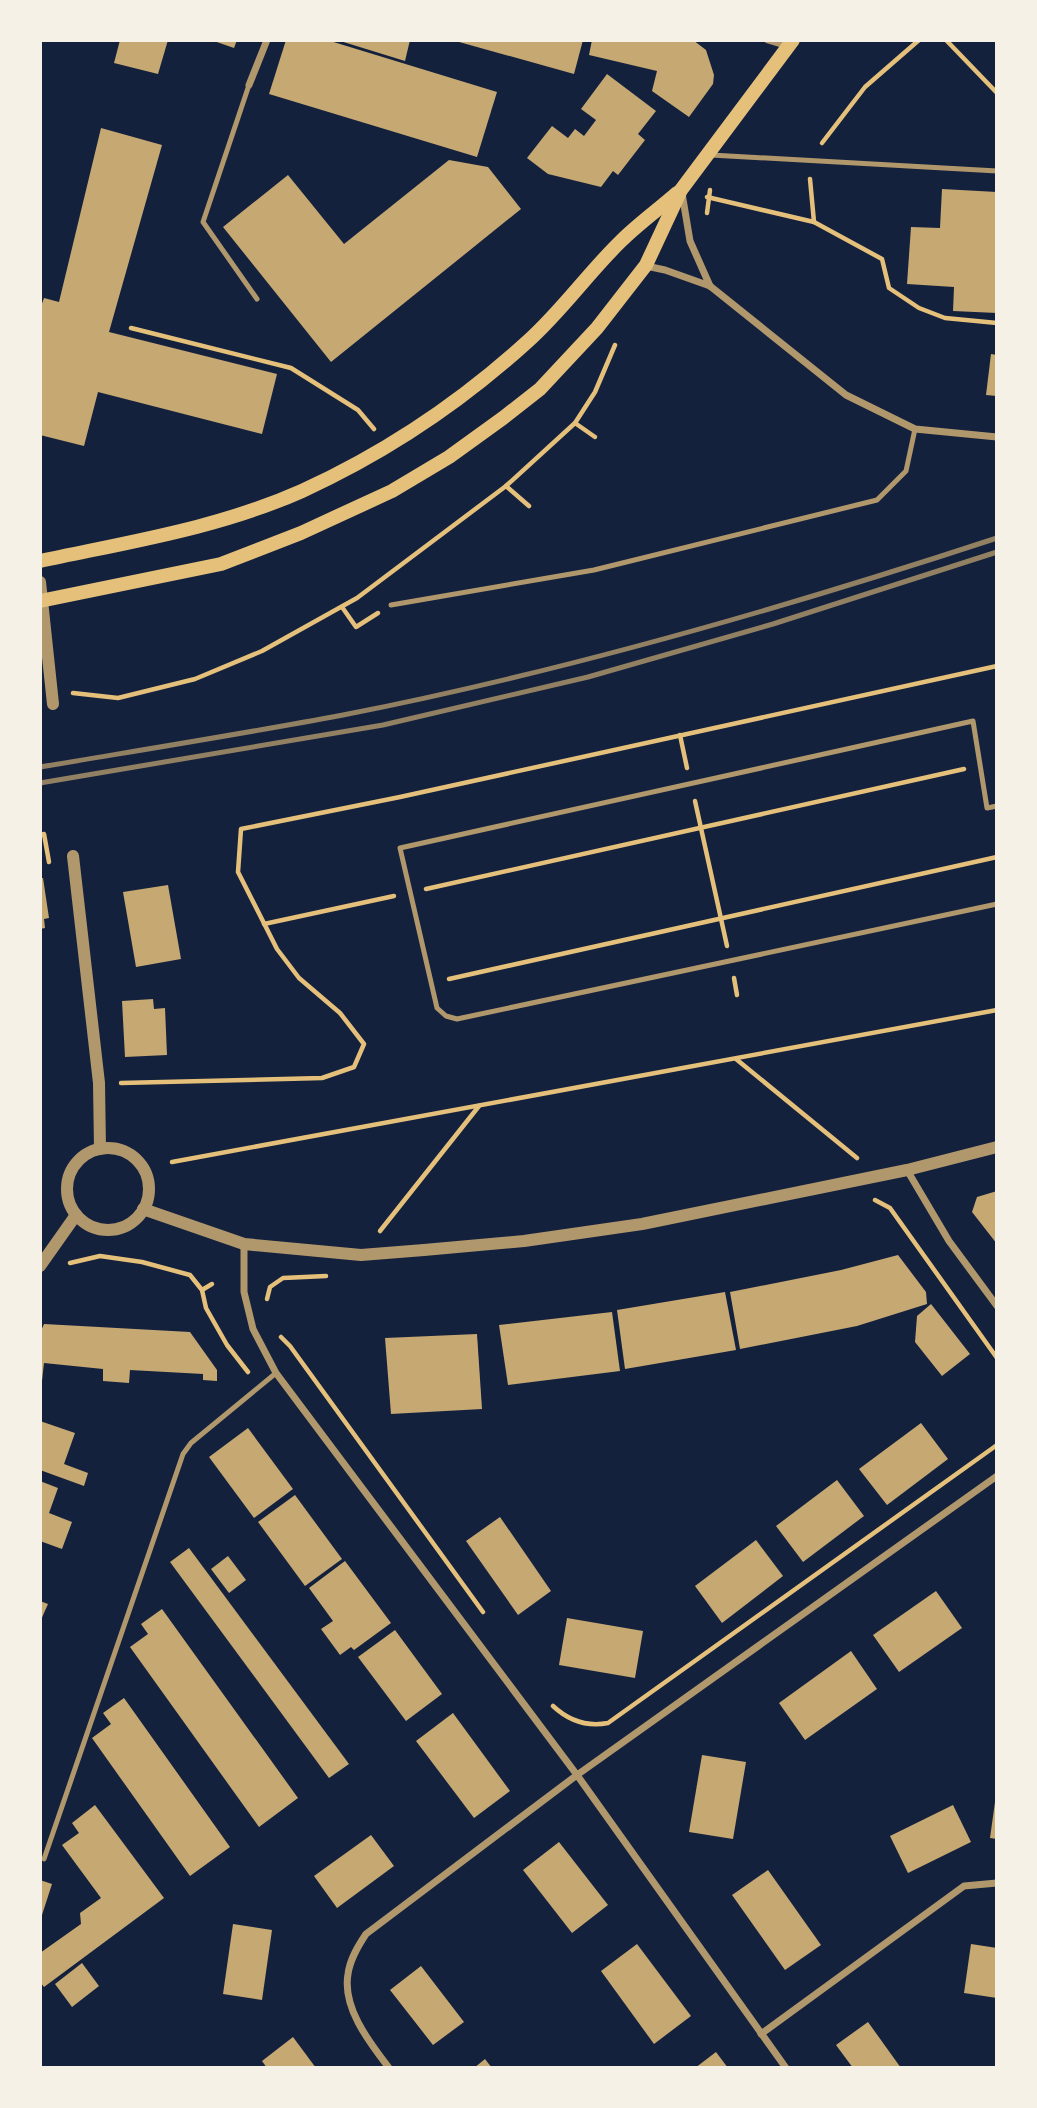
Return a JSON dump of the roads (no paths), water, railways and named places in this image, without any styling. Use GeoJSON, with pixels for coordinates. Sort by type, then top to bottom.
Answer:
{"type":"FeatureCollection","features":[{"type":"Feature","properties":{"kind":"main road"},"geometry":{"type":"LineString","coordinates":[[41,601],[221,564],[302,533],[392,491],[449,457],[503,418],[540,388],[597,328],[646,265],[681,190],[791,43]]}},
{"type":"Feature","properties":{"kind":"main road"},"geometry":{"type":"LineString","coordinates":[[40,561],[168,533],[238,514],[300,492],[389,445],[459,397],[528,342],[621,240],[681,190]]}},
{"type":"Feature","properties":{"kind":"street"},"geometry":{"type":"LineString","coordinates":[[249,85],[267,40]]}},
{"type":"Feature","properties":{"kind":"street"},"geometry":{"type":"LineString","coordinates":[[768,40],[791,43]]}},
{"type":"Feature","properties":{"kind":"street"},"geometry":{"type":"LineString","coordinates":[[681,190],[690,241],[709,286]]}},
{"type":"Feature","properties":{"kind":"street"},"geometry":{"type":"LineString","coordinates":[[646,265],[709,286],[846,395],[915,429],[997,437]]}},
{"type":"Feature","properties":{"kind":"street"},"geometry":{"type":"LineString","coordinates":[[40,582],[52,697]]}},
{"type":"Feature","properties":{"kind":"street"},"geometry":{"type":"LineString","coordinates":[[73,856],[99,1083],[100,1149]]}},
{"type":"Feature","properties":{"kind":"street"},"geometry":{"type":"LineString","coordinates":[[143,1209],[244,1244],[361,1255],[524,1241],[642,1224],[907,1170],[997,1147]]}},
{"type":"Feature","properties":{"kind":"street"},"geometry":{"type":"LineString","coordinates":[[100,1149],[117,1149],[132,1156],[148,1179],[147,1200],[143,1209],[130,1224],[111,1230],[92,1227],[76,1214],[67,1192],[72,1170],[79,1160],[100,1149]]}},
{"type":"Feature","properties":{"kind":"street"},"geometry":{"type":"LineString","coordinates":[[907,1170],[949,1241],[997,1306]]}},
{"type":"Feature","properties":{"kind":"street"},"geometry":{"type":"LineString","coordinates":[[40,1266],[76,1214]]}},
{"type":"Feature","properties":{"kind":"street"},"geometry":{"type":"LineString","coordinates":[[244,1244],[244,1292],[253,1329],[276,1373],[577,1775],[786,2068]]}},
{"type":"Feature","properties":{"kind":"street"},"geometry":{"type":"LineString","coordinates":[[389,2068],[368,2040],[351,2004],[347,1975],[355,1952],[366,1934],[577,1775],[997,1476]]}},
{"type":"Feature","properties":{"kind":"street"},"geometry":{"type":"LineString","coordinates":[[761,2034],[964,1886],[997,1883]]}},
{"type":"Feature","properties":{"kind":"lane"},"geometry":{"type":"LineString","coordinates":[[249,85],[203,222],[257,299]]}},
{"type":"Feature","properties":{"kind":"lane"},"geometry":{"type":"LineString","coordinates":[[708,154],[997,171]]}},
{"type":"Feature","properties":{"kind":"lane"},"geometry":{"type":"LineString","coordinates":[[391,605],[594,570],[877,499],[906,471],[915,429]]}},
{"type":"Feature","properties":{"kind":"lane"},"geometry":{"type":"LineString","coordinates":[[997,806],[987,808],[972,721],[400,848],[437,1008],[446,1016],[457,1019],[997,904]]}},
{"type":"Feature","properties":{"kind":"lane"},"geometry":{"type":"LineString","coordinates":[[44,1859],[183,1454],[191,1443],[276,1373]]}},
{"type":"Feature","properties":{"kind":"railway"},"geometry":{"type":"LineString","coordinates":[[40,767],[343,715],[508,679],[673,637],[997,538]]}},
{"type":"Feature","properties":{"kind":"railway"},"geometry":{"type":"LineString","coordinates":[[40,783],[383,725],[588,677],[773,624],[997,552]]}}]}
